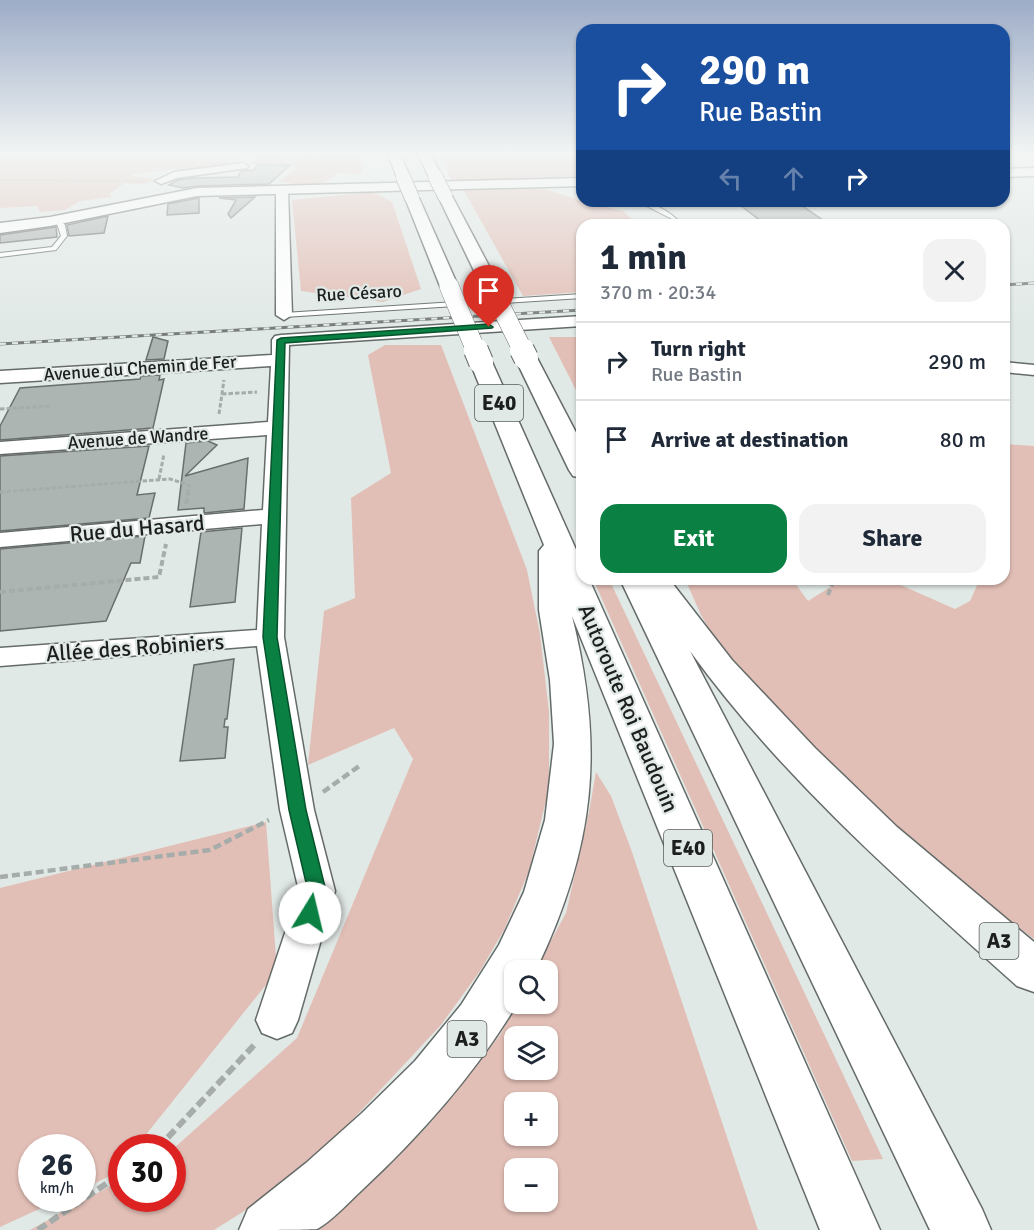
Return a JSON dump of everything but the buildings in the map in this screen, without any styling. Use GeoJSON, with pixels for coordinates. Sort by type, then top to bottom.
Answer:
{"type":"FeatureCollection","features":[{"type":"Feature","properties":{"kind":"main road"},"geometry":{"type":"LineString","coordinates":[[0,228],[59,221],[100,211]]}},
{"type":"Feature","properties":{"kind":"main road","name":"Autoroute Roi Baudouin"},"geometry":{"type":"LineString","coordinates":[[418,211],[576,585]]}},
{"type":"Feature","properties":{"kind":"main road","name":"E40"},"geometry":{"type":"LineString","coordinates":[[453,211],[576,458]]}},
{"type":"Feature","properties":{"kind":"main road","name":"A3"},"geometry":{"type":"LineString","coordinates":[[269,1230],[374,1142],[438,1076],[493,1002],[544,902],[559,859],[567,824],[573,746],[572,708],[555,612],[554,533]]}},
{"type":"Feature","properties":{"kind":"main road","name":"Autoroute Roi Baudouin"},"geometry":{"type":"LineString","coordinates":[[576,585],[850,1230]]}},
{"type":"Feature","properties":{"kind":"main road"},"geometry":{"type":"LineString","coordinates":[[639,585],[961,1230]]}},
{"type":"Feature","properties":{"kind":"main road","name":"A3"},"geometry":{"type":"LineString","coordinates":[[658,585],[720,668],[767,722],[882,839],[1034,971]]}},
{"type":"Feature","properties":{"kind":"main road","name":"A3"},"geometry":{"type":"LineString","coordinates":[[965,909],[1034,957]]}},
{"type":"Feature","properties":{"kind":"street","name":"Rue Césaro"},"geometry":{"type":"LineString","coordinates":[[282,211],[282,338]]}},
{"type":"Feature","properties":{"kind":"street","name":"Avenue du Chemin de Fer"},"geometry":{"type":"LineString","coordinates":[[0,377],[227,363],[282,338],[576,321]]}},
{"type":"Feature","properties":{"kind":"street"},"geometry":{"type":"LineString","coordinates":[[277,1020],[317,891],[297,810],[270,637],[276,428],[282,338]]}},
{"type":"Feature","properties":{"kind":"street"},"geometry":{"type":"LineString","coordinates":[[1010,368],[1034,370]]}},
{"type":"Feature","properties":{"kind":"street","name":"Avenue de Wandre"},"geometry":{"type":"LineString","coordinates":[[0,448],[276,428]]}},
{"type":"Feature","properties":{"kind":"street","name":"Rue du Hasard"},"geometry":{"type":"LineString","coordinates":[[0,540],[273,516]]}},
{"type":"Feature","properties":{"kind":"street","name":"Allée des Robiniers"},"geometry":{"type":"LineString","coordinates":[[0,657],[270,637]]}},
{"type":"Feature","properties":{"kind":"lane"},"geometry":{"type":"LineString","coordinates":[[661,211],[675,219]]}},
{"type":"Feature","properties":{"kind":"lane"},"geometry":{"type":"LineString","coordinates":[[0,255],[54,249],[64,236],[59,221]]}},
{"type":"Feature","properties":{"kind":"lane","name":"Rue Césaro"},"geometry":{"type":"LineString","coordinates":[[282,338],[576,296]]}},
{"type":"Feature","properties":{"kind":"path"},"geometry":{"type":"LineString","coordinates":[[217,433],[227,363]]}},
{"type":"Feature","properties":{"kind":"path"},"geometry":{"type":"LineString","coordinates":[[222,394],[278,391]]}},
{"type":"Feature","properties":{"kind":"path"},"geometry":{"type":"LineString","coordinates":[[0,415],[2,409],[52,406]]}},
{"type":"Feature","properties":{"kind":"path"},"geometry":{"type":"LineString","coordinates":[[0,492],[170,479],[189,485],[159,577],[0,592]]}},
{"type":"Feature","properties":{"kind":"path"},"geometry":{"type":"LineString","coordinates":[[828,595],[832,585]]}},
{"type":"Feature","properties":{"kind":"path"},"geometry":{"type":"LineString","coordinates":[[0,877],[210,850],[266,822],[297,810],[362,764]]}},
{"type":"Feature","properties":{"kind":"path"},"geometry":{"type":"LineString","coordinates":[[172,1134],[277,1020]]}},
{"type":"Feature","properties":{"kind":"path"},"geometry":{"type":"LineString","coordinates":[[38,1230],[108,1182]]}},
{"type":"Feature","properties":{"kind":"shaded area"},"geometry":{"type":"Polygon","coordinates":[[[293,211],[395,211],[421,289],[383,302],[301,291],[293,211]]]}},
{"type":"Feature","properties":{"kind":"shaded area"},"geometry":{"type":"Polygon","coordinates":[[[476,211],[623,211],[632,219],[576,219],[576,292],[523,296],[476,211]]]}},
{"type":"Feature","properties":{"kind":"shaded area"},"geometry":{"type":"Polygon","coordinates":[[[549,337],[576,337],[576,390],[549,337]]]}},
{"type":"Feature","properties":{"kind":"shaded area"},"geometry":{"type":"Polygon","coordinates":[[[385,345],[441,345],[527,570],[540,634],[549,712],[549,788],[529,871],[504,930],[480,971],[441,1025],[341,1132],[259,1202],[214,1230],[30,1230],[63,1212],[96,1212],[96,1194],[108,1187],[108,1212],[186,1212],[186,1137],[297,1038],[413,759],[394,728],[308,765],[324,611],[355,598],[351,498],[391,473],[368,355],[385,345]]]}},
{"type":"Feature","properties":{"kind":"shaded area"},"geometry":{"type":"Polygon","coordinates":[[[1010,444],[1034,446],[1034,939],[941,870],[766,705],[715,639],[688,585],[796,585],[808,601],[833,585],[901,585],[955,609],[970,601],[977,585],[1010,585],[1010,444]]]}},
{"type":"Feature","properties":{"kind":"shaded area"},"geometry":{"type":"Polygon","coordinates":[[[596,585],[612,585],[883,1159],[852,1161],[596,585]]]}},
{"type":"Feature","properties":{"kind":"shaded area"},"geometry":{"type":"Polygon","coordinates":[[[596,772],[611,796],[631,849],[758,1230],[319,1230],[427,1127],[504,1028],[504,1080],[558,1080],[558,1026],[505,1026],[512,1014],[558,1014],[558,960],[540,960],[566,913],[596,772]]]}},
{"type":"Feature","properties":{"kind":"shaded area"},"geometry":{"type":"Polygon","coordinates":[[[266,822],[277,971],[146,1134],[108,1134],[108,1177],[96,1183],[96,1134],[18,1134],[18,1212],[33,1212],[0,1227],[0,888],[266,822]]]}},
{"type":"Feature","properties":{"kind":"railway"},"geometry":{"type":"LineString","coordinates":[[1010,285],[1034,283]]}},
{"type":"Feature","properties":{"kind":"railway"},"geometry":{"type":"LineString","coordinates":[[0,344],[576,310]]}},
{"type":"Feature","properties":{"kind":"route"},"geometry":{"type":"LineString","coordinates":[[310,913],[317,891],[297,810],[270,637],[281,340],[489,327]]}}]}
